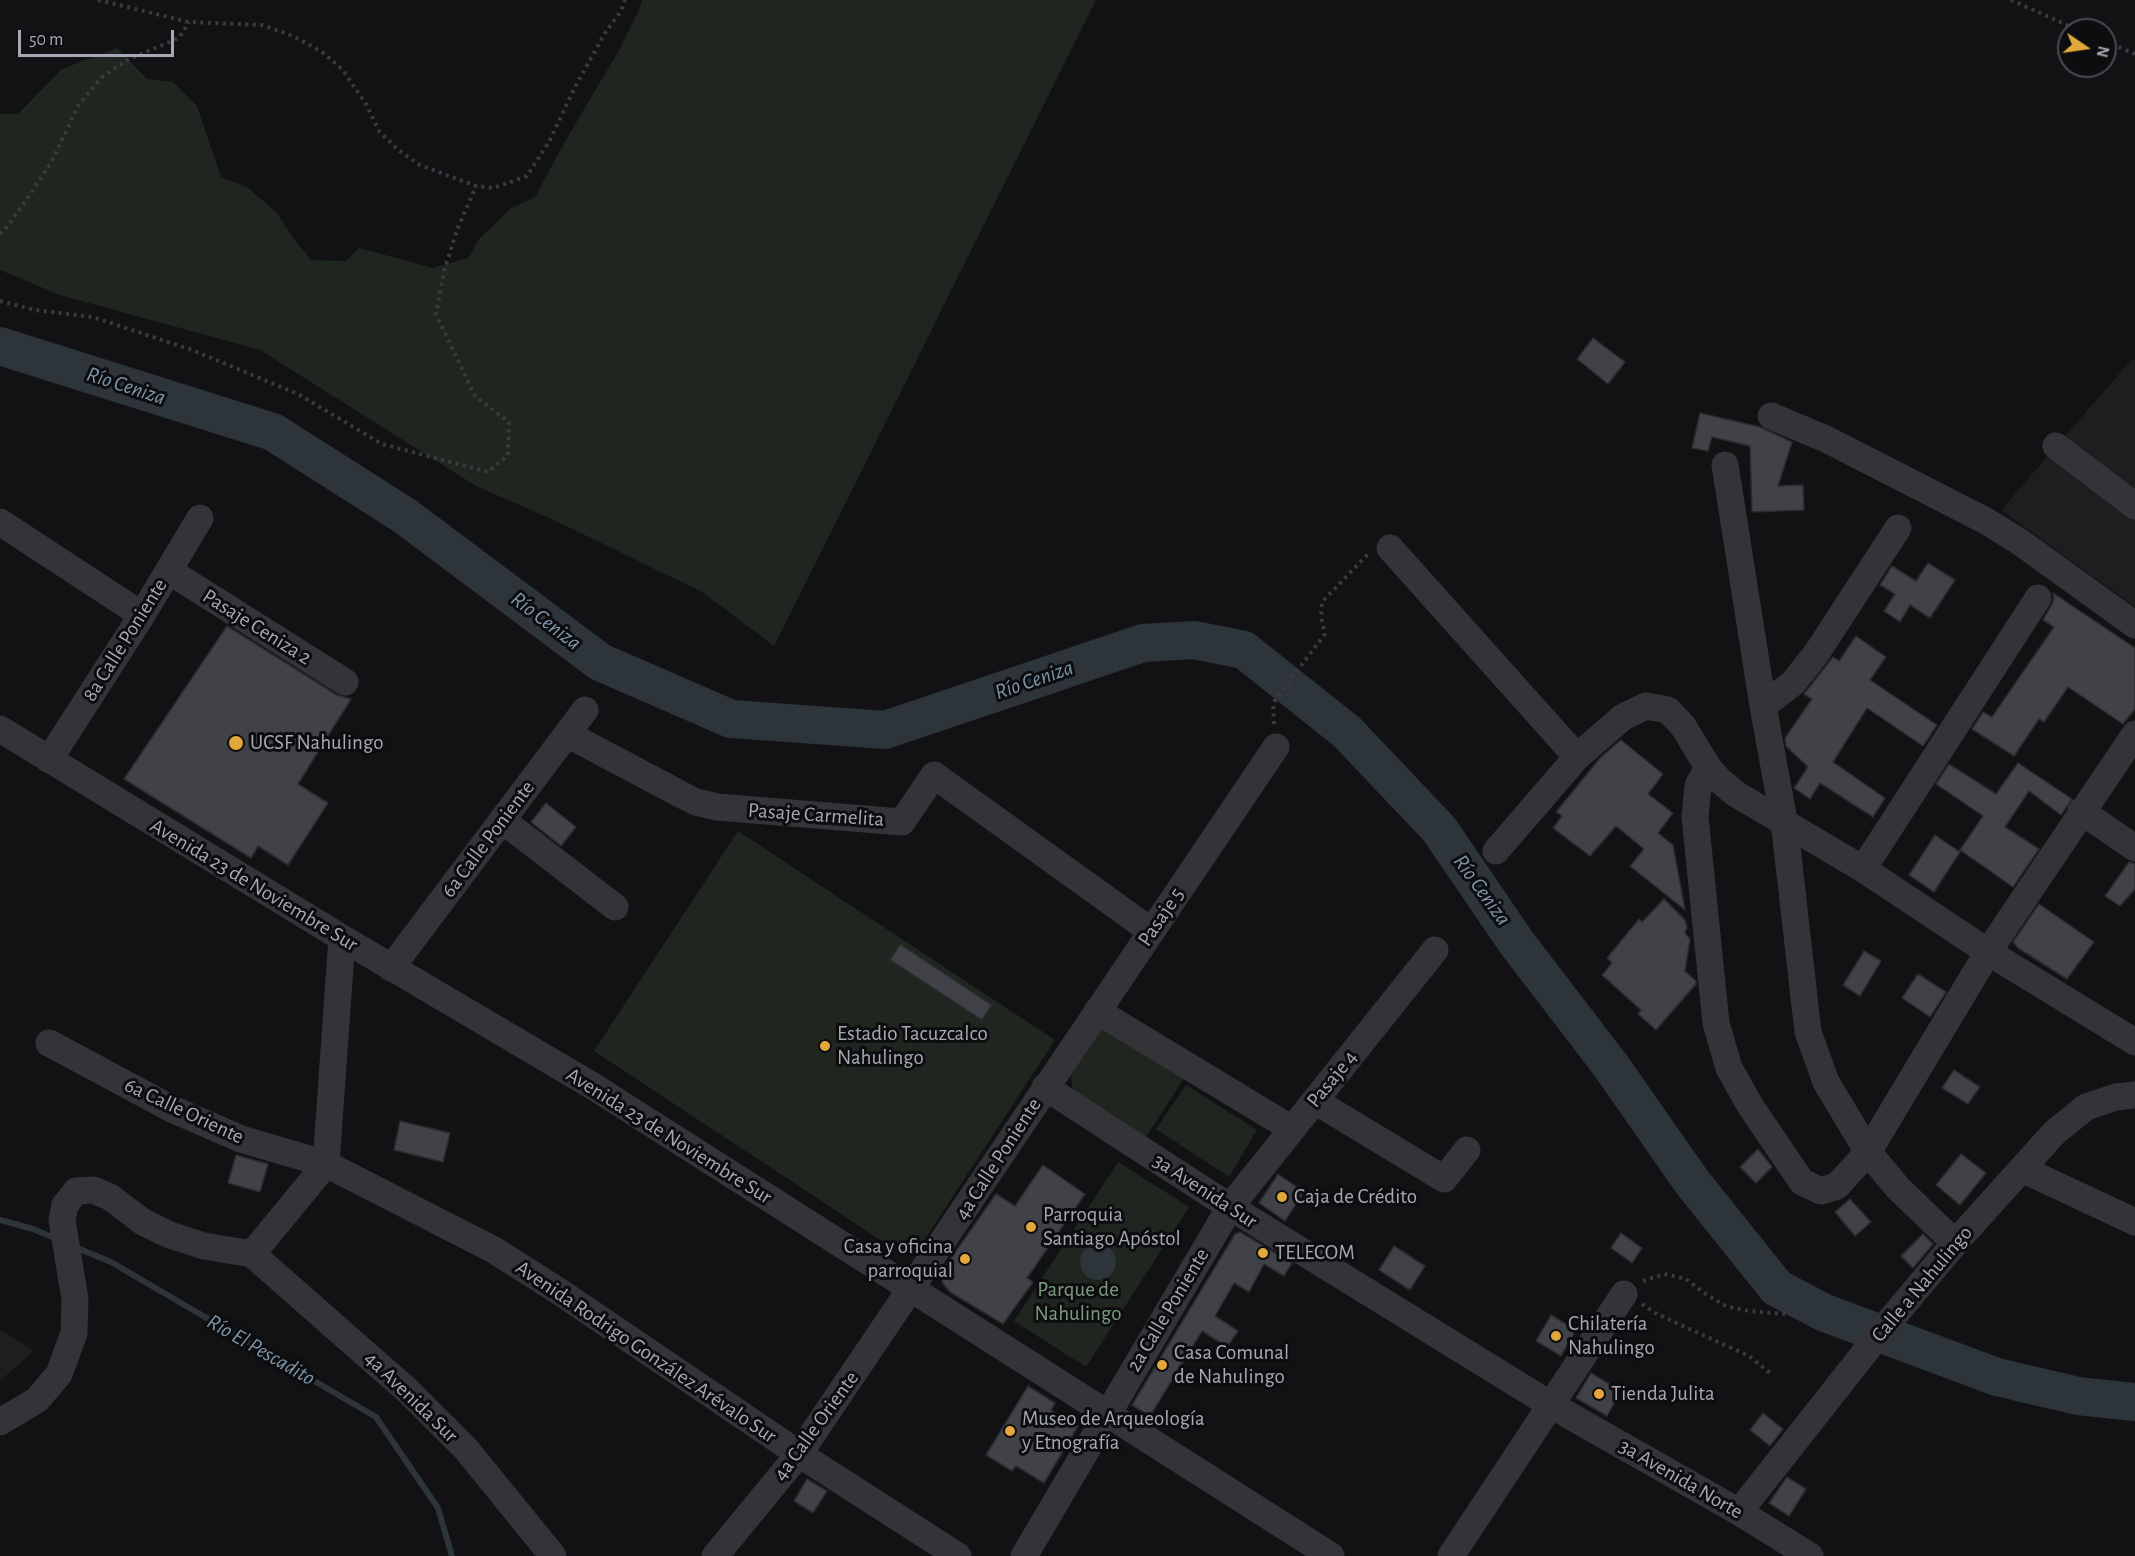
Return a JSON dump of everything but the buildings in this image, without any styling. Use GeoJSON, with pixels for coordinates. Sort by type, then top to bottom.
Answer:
{"type":"FeatureCollection","features":[{"type":"Feature","properties":{"kind":"street"},"geometry":{"type":"LineString","coordinates":[[1771,416],[1826,439],[1986,521],[2020,542],[2135,625]]}},
{"type":"Feature","properties":{"kind":"street"},"geometry":{"type":"LineString","coordinates":[[2056,446],[2135,506]]}},
{"type":"Feature","properties":{"kind":"street"},"geometry":{"type":"LineString","coordinates":[[1725,465],[1763,706],[1784,821],[1808,1032],[1826,1082],[1868,1152],[1898,1188],[1955,1243]]}},
{"type":"Feature","properties":{"kind":"street","name":"8a Calle Poniente"},"geometry":{"type":"LineString","coordinates":[[49,760],[142,615],[200,518]]}},
{"type":"Feature","properties":{"kind":"street"},"geometry":{"type":"LineString","coordinates":[[0,522],[142,615]]}},
{"type":"Feature","properties":{"kind":"street"},"geometry":{"type":"LineString","coordinates":[[1763,706],[1793,683],[1816,654],[1898,528]]}},
{"type":"Feature","properties":{"kind":"street"},"geometry":{"type":"LineString","coordinates":[[1390,548],[1577,757]]}},
{"type":"Feature","properties":{"kind":"street","name":"Pasaje Ceniza 2"},"geometry":{"type":"LineString","coordinates":[[169,571],[345,682]]}},
{"type":"Feature","properties":{"kind":"street"},"geometry":{"type":"LineString","coordinates":[[1863,869],[2038,598]]}},
{"type":"Feature","properties":{"kind":"street"},"geometry":{"type":"LineString","coordinates":[[1496,851],[1577,757],[1623,717],[1646,706],[1668,710],[1683,726],[1708,767],[1736,794],[1863,869],[1988,952],[2135,1042]]}},
{"type":"Feature","properties":{"kind":"street","name":"6a Calle Poniente"},"geometry":{"type":"LineString","coordinates":[[391,968],[585,710]]}},
{"type":"Feature","properties":{"kind":"street","name":"Avenida 23 de Noviembre Sur"},"geometry":{"type":"LineString","coordinates":[[0,729],[391,968],[591,1085],[1331,1556]]}},
{"type":"Feature","properties":{"kind":"street","name":"Pasaje Carmelita"},"geometry":{"type":"LineString","coordinates":[[567,734],[681,795],[717,807],[902,822],[934,775],[1151,931]]}},
{"type":"Feature","properties":{"kind":"street"},"geometry":{"type":"LineString","coordinates":[[1708,767],[1698,786],[1695,817],[1716,1023],[1729,1068],[1751,1107],[1802,1182],[1821,1191],[1837,1186],[1868,1152],[1988,952],[2135,734]]}},
{"type":"Feature","properties":{"kind":"street","name":"Pasaje 5"},"geometry":{"type":"LineString","coordinates":[[1045,1087],[1276,747]]}},
{"type":"Feature","properties":{"kind":"street"},"geometry":{"type":"LineString","coordinates":[[2081,811],[2135,848]]}},
{"type":"Feature","properties":{"kind":"street"},"geometry":{"type":"LineString","coordinates":[[502,820],[615,907]]}},
{"type":"Feature","properties":{"kind":"street"},"geometry":{"type":"LineString","coordinates":[[0,1422],[37,1400],[59,1374],[74,1334],[75,1299],[62,1220],[65,1205],[76,1191],[93,1190],[110,1197],[143,1222],[170,1235],[204,1246],[252,1254],[326,1164],[342,938]]}},
{"type":"Feature","properties":{"kind":"street","name":"Pasaje 4"},"geometry":{"type":"LineString","coordinates":[[1230,1207],[1435,950]]}},
{"type":"Feature","properties":{"kind":"street"},"geometry":{"type":"LineString","coordinates":[[1096,1011],[1292,1129]]}},
{"type":"Feature","properties":{"kind":"street","name":"6a Calle Oriente"},"geometry":{"type":"LineString","coordinates":[[49,1043],[172,1109],[241,1139],[326,1164]]}},
{"type":"Feature","properties":{"kind":"street","name":"4a Calle Poniente"},"geometry":{"type":"LineString","coordinates":[[911,1290],[1045,1087]]}},
{"type":"Feature","properties":{"kind":"street","name":"3a Avenida Sur"},"geometry":{"type":"LineString","coordinates":[[1045,1087],[1230,1207],[1551,1405]]}},
{"type":"Feature","properties":{"kind":"street","name":"Calle a Nahulingo"},"geometry":{"type":"LineString","coordinates":[[1739,1512],[1866,1349],[1955,1243],[2054,1133],[2086,1107],[2116,1097],[2135,1095]]}},
{"type":"Feature","properties":{"kind":"street"},"geometry":{"type":"LineString","coordinates":[[1315,1101],[1444,1179],[1467,1150]]}},
{"type":"Feature","properties":{"kind":"street","name":"Avenida Rodrigo González Arévalo Sur"},"geometry":{"type":"LineString","coordinates":[[326,1164],[494,1250],[799,1454],[958,1556]]}},
{"type":"Feature","properties":{"kind":"street"},"geometry":{"type":"LineString","coordinates":[[2022,1169],[2135,1222]]}},
{"type":"Feature","properties":{"kind":"street","name":"2a Calle Poniente"},"geometry":{"type":"LineString","coordinates":[[1024,1556],[1230,1207]]}},
{"type":"Feature","properties":{"kind":"street","name":"4a Avenida Sur"},"geometry":{"type":"LineString","coordinates":[[252,1254],[417,1399],[466,1449],[553,1556]]}},
{"type":"Feature","properties":{"kind":"street","name":"4a Calle Oriente"},"geometry":{"type":"LineString","coordinates":[[715,1556],[799,1454],[911,1290]]}},
{"type":"Feature","properties":{"kind":"street"},"geometry":{"type":"LineString","coordinates":[[1451,1556],[1624,1294]]}},
{"type":"Feature","properties":{"kind":"street","name":"3a Avenida Norte"},"geometry":{"type":"LineString","coordinates":[[1551,1405],[1739,1512],[1810,1556]]}},
{"type":"Feature","properties":{"kind":"path"},"geometry":{"type":"LineString","coordinates":[[98,0],[189,22],[262,25],[293,36],[322,52],[342,69],[366,104],[379,131],[398,150],[420,165],[476,186],[494,188],[527,176],[549,142],[574,88],[605,33],[621,11],[625,0]]}},
{"type":"Feature","properties":{"kind":"path"},"geometry":{"type":"LineString","coordinates":[[2011,0],[2057,21]]}},
{"type":"Feature","properties":{"kind":"path"},"geometry":{"type":"LineString","coordinates":[[0,234],[52,161],[78,106],[102,77],[127,60],[156,50],[179,38],[189,22]]}},
{"type":"Feature","properties":{"kind":"path"},"geometry":{"type":"LineString","coordinates":[[2117,46],[2135,54]]}},
{"type":"Feature","properties":{"kind":"path"},"geometry":{"type":"LineString","coordinates":[[0,301],[35,310],[93,317],[192,350],[298,394],[382,444],[488,472],[508,455],[509,422],[475,396],[436,314],[444,271],[457,230],[476,186]]}},
{"type":"Feature","properties":{"kind":"path"},"geometry":{"type":"LineString","coordinates":[[1273,703],[1325,634],[1321,617],[1322,602],[1370,552],[1379,548],[1390,548]]}},
{"type":"Feature","properties":{"kind":"path"},"geometry":{"type":"LineString","coordinates":[[1770,1373],[1749,1356],[1657,1314],[1624,1294],[1642,1281],[1664,1274],[1686,1279],[1726,1306],[1749,1311],[1785,1314]]}},
{"type":"Feature","properties":{"kind":"shaded area"},"geometry":{"type":"Polygon","coordinates":[[[2132,359],[2135,360],[2135,607],[2001,510],[2132,359]]]}},
{"type":"Feature","properties":{"kind":"shaded area"},"geometry":{"type":"Polygon","coordinates":[[[1098,1244],[1111,1249],[1116,1262],[1111,1275],[1098,1280],[1085,1275],[1080,1262],[1085,1249],[1098,1244]]]}},
{"type":"Feature","properties":{"kind":"shaded area"},"geometry":{"type":"Polygon","coordinates":[[[0,1329],[34,1351],[0,1381],[0,1329]]]}},
{"type":"Feature","properties":{"kind":"green space"},"geometry":{"type":"Polygon","coordinates":[[[642,0],[1096,0],[774,646],[702,592],[556,521],[476,486],[260,350],[60,295],[0,270],[0,114],[18,114],[62,69],[117,48],[147,79],[173,82],[197,106],[221,177],[247,187],[276,212],[311,260],[346,261],[359,248],[433,268],[468,258],[480,238],[510,209],[535,197],[618,52],[642,0]]]}},
{"type":"Feature","properties":{"kind":"green space","name":"Estadio Tacuzcalco Nahulingo"},"geometry":{"type":"Polygon","coordinates":[[[738,831],[1055,1040],[923,1242],[894,1249],[594,1051],[738,831]]]}},
{"type":"Feature","properties":{"kind":"green space"},"geometry":{"type":"Polygon","coordinates":[[[1103,1020],[1188,1072],[1144,1140],[1073,1091],[1071,1076],[1103,1020]]]}},
{"type":"Feature","properties":{"kind":"green space"},"geometry":{"type":"Polygon","coordinates":[[[1186,1085],[1257,1130],[1229,1177],[1156,1129],[1186,1085]]]}},
{"type":"Feature","properties":{"kind":"green space","name":"Parque de Nahulingo"},"geometry":{"type":"Polygon","coordinates":[[[1118,1162],[1189,1207],[1086,1367],[1014,1321],[1118,1162]]]}},
{"type":"Feature","properties":{"kind":"waterway","name":"Río Ceniza"},"geometry":{"type":"LineString","coordinates":[[0,346],[273,432],[405,516],[600,662],[731,719],[885,730],[1143,643],[1194,640],[1244,650],[1347,732],[1439,829],[1516,942],[1611,1066],[1692,1182],[1777,1288],[1825,1313],[1997,1377],[2078,1396],[2135,1402]]}},
{"type":"Feature","properties":{"kind":"waterway","name":"Río El Pescadito"},"geometry":{"type":"LineString","coordinates":[[0,1220],[33,1229],[57,1239]]}},
{"type":"Feature","properties":{"kind":"waterway","name":"Río El Pescadito"},"geometry":{"type":"LineString","coordinates":[[75,1247],[111,1262],[376,1417],[438,1508],[452,1556]]}},
{"type":"Feature","properties":{"kind":"place","name":"UCSF Nahulingo"},"geometry":{"type":"Point","coordinates":[236,743]}},
{"type":"Feature","properties":{"kind":"place","name":"Estadio Tacuzcalco Nahulingo"},"geometry":{"type":"Point","coordinates":[825,1046]}},
{"type":"Feature","properties":{"kind":"place","name":"Caja de Crédito"},"geometry":{"type":"Point","coordinates":[1282,1197]}},
{"type":"Feature","properties":{"kind":"place","name":"Parroquia Santiago Apóstol"},"geometry":{"type":"Point","coordinates":[1031,1227]}},
{"type":"Feature","properties":{"kind":"place","name":"TELECOM"},"geometry":{"type":"Point","coordinates":[1263,1253]}},
{"type":"Feature","properties":{"kind":"place","name":"Casa y oficina parroquial"},"geometry":{"type":"Point","coordinates":[965,1259]}},
{"type":"Feature","properties":{"kind":"place","name":"Chilatería Nahulingo"},"geometry":{"type":"Point","coordinates":[1556,1336]}},
{"type":"Feature","properties":{"kind":"place","name":"Casa Comunal de Nahulingo"},"geometry":{"type":"Point","coordinates":[1162,1365]}},
{"type":"Feature","properties":{"kind":"place","name":"Tienda Julita"},"geometry":{"type":"Point","coordinates":[1599,1394]}},
{"type":"Feature","properties":{"kind":"place","name":"Museo de Arqueología y Etnografía"},"geometry":{"type":"Point","coordinates":[1010,1431]}}]}
